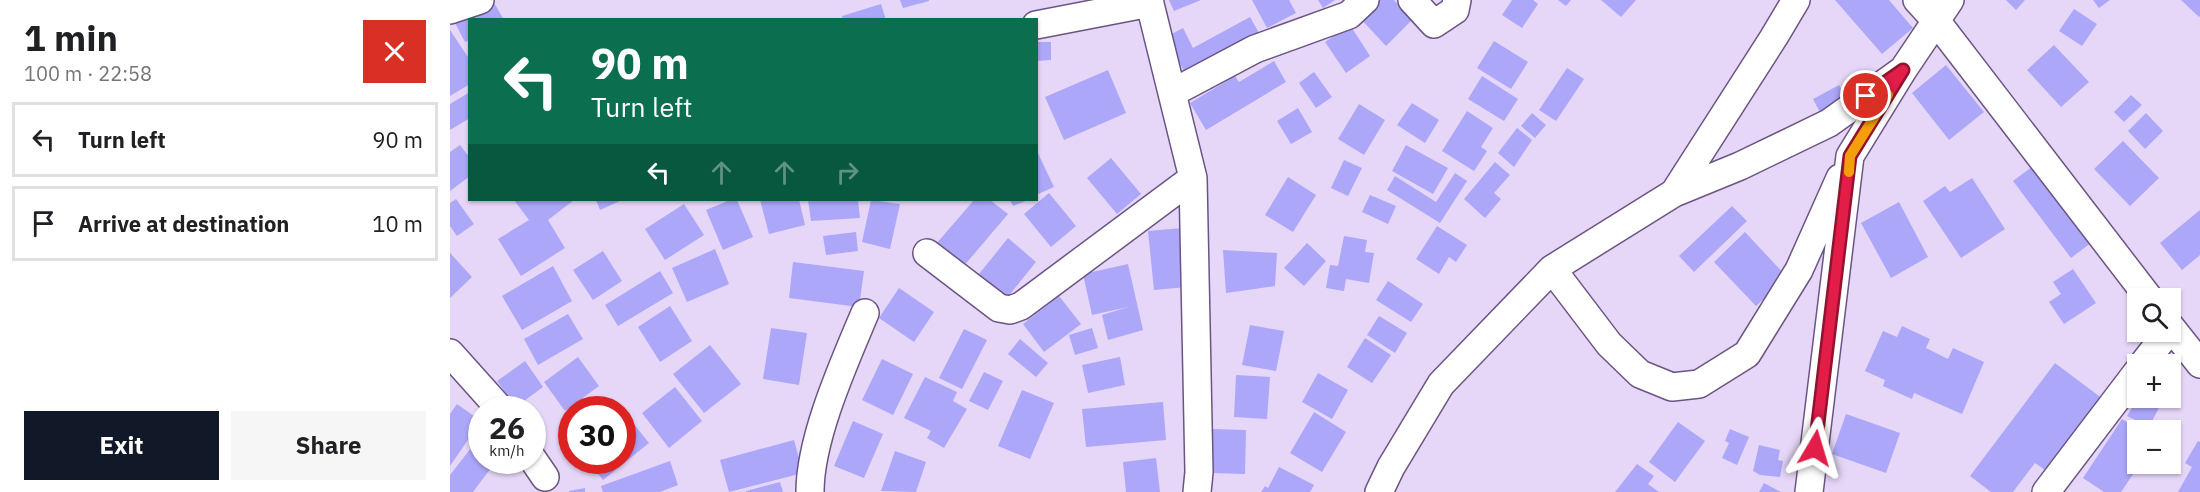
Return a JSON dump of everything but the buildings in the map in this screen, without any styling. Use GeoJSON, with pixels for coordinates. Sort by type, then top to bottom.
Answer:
{"type":"FeatureCollection","features":[{"type":"Feature","properties":{"kind":"street"},"geometry":{"type":"LineString","coordinates":[[450,10],[480,0]]}},
{"type":"Feature","properties":{"kind":"street"},"geometry":{"type":"LineString","coordinates":[[1172,93],[1255,49],[1349,15],[1365,0]]}},
{"type":"Feature","properties":{"kind":"street"},"geometry":{"type":"LineString","coordinates":[[1412,0],[1434,24],[1455,9],[1457,0]]}},
{"type":"Feature","properties":{"kind":"street"},"geometry":{"type":"LineString","coordinates":[[1674,193],[1796,0]]}},
{"type":"Feature","properties":{"kind":"street"},"geometry":{"type":"LineString","coordinates":[[1917,0],[1944,11],[2143,288]]}},
{"type":"Feature","properties":{"kind":"street"},"geometry":{"type":"LineString","coordinates":[[1038,25],[1150,1],[1193,178],[1198,344],[1199,472],[1197,492]]}},
{"type":"Feature","properties":{"kind":"street"},"geometry":{"type":"LineString","coordinates":[[1552,269],[1609,344],[1640,374],[1672,387],[1698,384],[1747,354],[1799,270],[1850,156],[1903,70],[1944,11]]}},
{"type":"Feature","properties":{"kind":"street"},"geometry":{"type":"LineString","coordinates":[[1379,492],[1390,467],[1440,384],[1552,269],[1674,193],[1740,166],[1829,123],[1903,70]]}},
{"type":"Feature","properties":{"kind":"street"},"geometry":{"type":"LineString","coordinates":[[1809,492],[1850,156]]}},
{"type":"Feature","properties":{"kind":"street"},"geometry":{"type":"LineString","coordinates":[[927,253],[999,308],[1010,310],[1021,306],[1193,178]]}},
{"type":"Feature","properties":{"kind":"street"},"geometry":{"type":"LineString","coordinates":[[810,492],[810,478],[824,418],[865,313]]}},
{"type":"Feature","properties":{"kind":"street"},"geometry":{"type":"LineString","coordinates":[[2181,341],[2200,364]]}},
{"type":"Feature","properties":{"kind":"street"},"geometry":{"type":"LineString","coordinates":[[450,353],[488,396]]}},
{"type":"Feature","properties":{"kind":"street"},"geometry":{"type":"LineString","coordinates":[[2046,492],[2127,385]]}},
{"type":"Feature","properties":{"kind":"slow traffic"},"geometry":{"type":"LineString","coordinates":[[1849,172],[1850,156],[1888,95]]}},
{"type":"Feature","properties":{"kind":"route"},"geometry":{"type":"LineString","coordinates":[[1815,448],[1843,230],[1850,156],[1903,70],[1866,96]]}}]}
